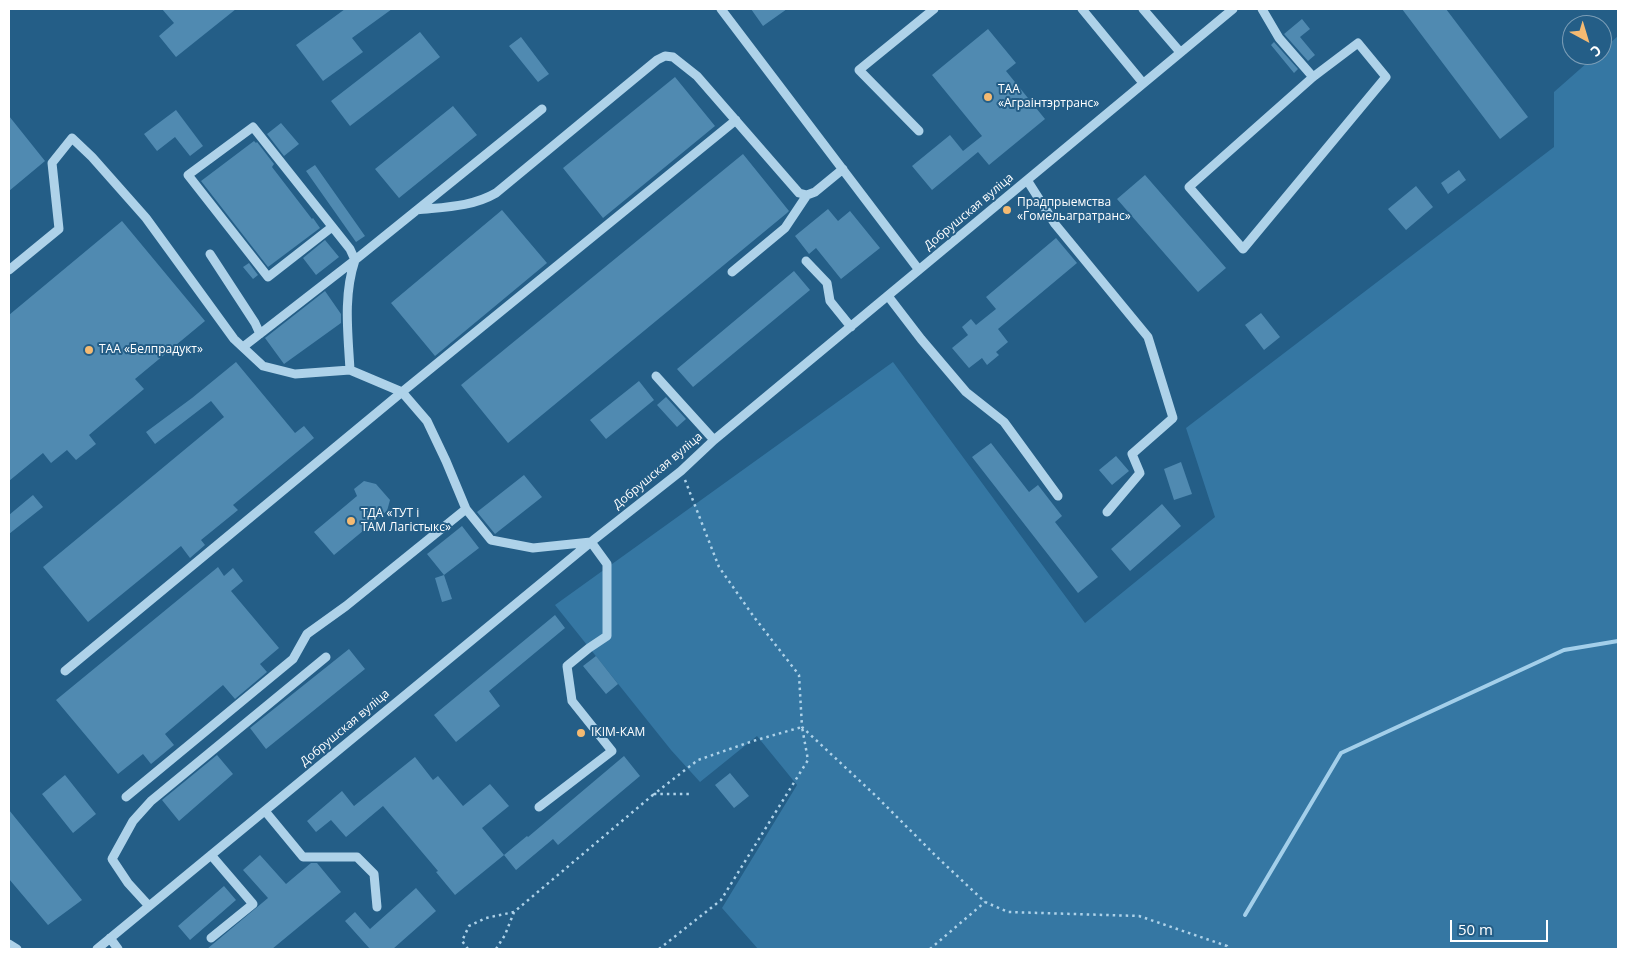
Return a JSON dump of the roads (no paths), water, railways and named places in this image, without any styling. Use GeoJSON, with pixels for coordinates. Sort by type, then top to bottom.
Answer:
{"type":"FeatureCollection","features":[{"type":"Feature","properties":{"kind":"street"},"geometry":{"type":"LineString","coordinates":[[721,9],[919,270]]}},
{"type":"Feature","properties":{"kind":"street"},"geometry":{"type":"LineString","coordinates":[[919,131],[859,70],[934,9]]}},
{"type":"Feature","properties":{"kind":"street"},"geometry":{"type":"LineString","coordinates":[[1082,9],[1143,83]]}},
{"type":"Feature","properties":{"kind":"street"},"geometry":{"type":"LineString","coordinates":[[1143,9],[1180,52]]}},
{"type":"Feature","properties":{"kind":"street","name":"Добрушская вуліца"},"geometry":{"type":"LineString","coordinates":[[97,949],[591,542],[681,471],[714,440],[1233,9]]}},
{"type":"Feature","properties":{"kind":"street"},"geometry":{"type":"LineString","coordinates":[[1262,9],[1279,38],[1313,77]]}},
{"type":"Feature","properties":{"kind":"street"},"geometry":{"type":"LineString","coordinates":[[1358,43],[1386,77],[1243,249],[1189,187],[1313,77],[1358,43]]}},
{"type":"Feature","properties":{"kind":"street"},"geometry":{"type":"LineString","coordinates":[[417,210],[470,204],[486,200],[657,60],[665,56],[673,57],[697,76],[799,193],[807,195],[815,192],[842,169]]}},
{"type":"Feature","properties":{"kind":"street"},"geometry":{"type":"LineString","coordinates":[[243,347],[355,260],[542,109]]}},
{"type":"Feature","properties":{"kind":"street"},"geometry":{"type":"LineString","coordinates":[[66,671],[402,392],[736,120]]}},
{"type":"Feature","properties":{"kind":"street"},"geometry":{"type":"LineString","coordinates":[[332,227],[268,277],[188,175],[253,127],[350,249],[355,260],[350,275],[347,297],[350,370]]}},
{"type":"Feature","properties":{"kind":"street"},"geometry":{"type":"LineString","coordinates":[[9,270],[59,229],[52,164],[72,138],[92,157],[146,218],[234,339],[263,366],[294,374],[350,370],[402,392],[427,422],[466,509],[491,540],[533,548],[591,542],[606,564],[608,636],[589,648],[567,666],[572,701],[612,751],[539,807]]}},
{"type":"Feature","properties":{"kind":"street"},"geometry":{"type":"LineString","coordinates":[[1027,180],[1055,224],[1148,337],[1173,418],[1132,454],[1140,473],[1107,512]]}},
{"type":"Feature","properties":{"kind":"street"},"geometry":{"type":"LineString","coordinates":[[732,272],[785,228],[807,195]]}},
{"type":"Feature","properties":{"kind":"street"},"geometry":{"type":"LineString","coordinates":[[210,254],[255,323],[260,334]]}},
{"type":"Feature","properties":{"kind":"street"},"geometry":{"type":"LineString","coordinates":[[806,261],[827,282],[830,301],[851,327]]}},
{"type":"Feature","properties":{"kind":"street"},"geometry":{"type":"LineString","coordinates":[[888,296],[921,339],[966,392],[1004,422],[1058,496]]}},
{"type":"Feature","properties":{"kind":"street"},"geometry":{"type":"LineString","coordinates":[[656,376],[714,440]]}},
{"type":"Feature","properties":{"kind":"street"},"geometry":{"type":"LineString","coordinates":[[126,797],[293,659],[308,634],[346,606],[466,509]]}},
{"type":"Feature","properties":{"kind":"street"},"geometry":{"type":"LineString","coordinates":[[149,906],[128,883],[112,859],[133,821],[151,801],[326,657]]}},
{"type":"Feature","properties":{"kind":"street"},"geometry":{"type":"LineString","coordinates":[[265,811],[303,857],[357,857],[374,874],[377,907]]}},
{"type":"Feature","properties":{"kind":"street"},"geometry":{"type":"LineString","coordinates":[[211,938],[253,904],[212,855]]}},
{"type":"Feature","properties":{"kind":"street"},"geometry":{"type":"LineString","coordinates":[[110,938],[118,949]]}},
{"type":"Feature","properties":{"kind":"street"},"geometry":{"type":"LineString","coordinates":[[9,944],[17,949]]}},
{"type":"Feature","properties":{"kind":"waterway"},"geometry":{"type":"LineString","coordinates":[[1245,915],[1341,753],[1564,650],[1618,641]]}},
{"type":"Feature","properties":{"kind":"place","name":"ТАА «Аграінтэртранс»"},"geometry":{"type":"Point","coordinates":[988,97]}},
{"type":"Feature","properties":{"kind":"place","name":"Прадпрыемства «Гомельагратранс»"},"geometry":{"type":"Point","coordinates":[1007,210]}},
{"type":"Feature","properties":{"kind":"place","name":"ТАА «Белпрадукт»"},"geometry":{"type":"Point","coordinates":[89,350]}},
{"type":"Feature","properties":{"kind":"place","name":"ТДА «ТУТ і ТАМ Лагістыкс»"},"geometry":{"type":"Point","coordinates":[351,521]}},
{"type":"Feature","properties":{"kind":"place","name":"ІКІМ-КАМ"},"geometry":{"type":"Point","coordinates":[581,733]}}]}
